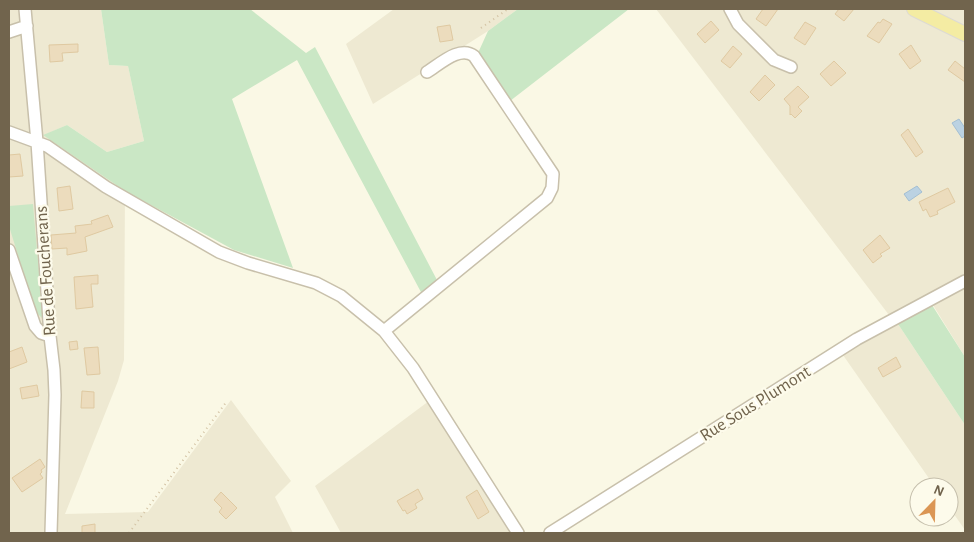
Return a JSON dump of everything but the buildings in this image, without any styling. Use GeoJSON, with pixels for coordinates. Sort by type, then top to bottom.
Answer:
{"type":"FeatureCollection","features":[{"type":"Feature","properties":{"kind":"main road"},"geometry":{"type":"LineString","coordinates":[[914,9],[965,34]]}},
{"type":"Feature","properties":{"kind":"street","name":"Rue de Foucherans"},"geometry":{"type":"LineString","coordinates":[[25,9],[54,370],[51,533]]}},
{"type":"Feature","properties":{"kind":"street"},"geometry":{"type":"LineString","coordinates":[[730,9],[738,24],[774,60],[791,67]]}},
{"type":"Feature","properties":{"kind":"street"},"geometry":{"type":"LineString","coordinates":[[9,32],[27,26]]}},
{"type":"Feature","properties":{"kind":"street"},"geometry":{"type":"LineString","coordinates":[[384,331],[547,198],[552,188],[553,174],[470,52],[460,52],[427,72]]}},
{"type":"Feature","properties":{"kind":"street"},"geometry":{"type":"LineString","coordinates":[[9,132],[47,146],[106,187],[219,252],[248,263],[316,283],[341,296],[384,331],[435,401],[518,533]]}},
{"type":"Feature","properties":{"kind":"street"},"geometry":{"type":"LineString","coordinates":[[9,250],[35,326],[40,333],[50,336]]}},
{"type":"Feature","properties":{"kind":"street","name":"Rue Sous Plumont"},"geometry":{"type":"LineString","coordinates":[[550,533],[857,339],[965,281]]}},
{"type":"Feature","properties":{"kind":"path"},"geometry":{"type":"LineString","coordinates":[[481,28],[508,9]]}},
{"type":"Feature","properties":{"kind":"path"},"geometry":{"type":"LineString","coordinates":[[129,533],[227,401]]}},
{"type":"Feature","properties":{"kind":"shaded area"},"geometry":{"type":"Polygon","coordinates":[[[9,9],[101,9],[109,65],[128,66],[144,141],[107,152],[67,125],[44,135],[125,191],[124,360],[118,381],[65,514],[148,512],[231,400],[291,481],[275,497],[293,533],[9,533],[9,9]]]}},
{"type":"Feature","properties":{"kind":"shaded area"},"geometry":{"type":"Polygon","coordinates":[[[394,9],[518,9],[488,31],[373,104],[346,44],[394,9]]]}},
{"type":"Feature","properties":{"kind":"shaded area"},"geometry":{"type":"Polygon","coordinates":[[[656,9],[965,9],[965,357],[933,305],[898,324],[965,425],[965,530],[959,521],[959,477],[928,477],[836,345],[889,315],[656,9]]]}},
{"type":"Feature","properties":{"kind":"shaded area"},"geometry":{"type":"Polygon","coordinates":[[[437,395],[525,533],[341,533],[315,486],[437,395]]]}},
{"type":"Feature","properties":{"kind":"green space"},"geometry":{"type":"Polygon","coordinates":[[[101,9],[250,9],[306,53],[315,47],[437,280],[422,294],[297,60],[232,99],[293,268],[234,250],[125,191],[43,135],[67,125],[107,152],[144,141],[128,66],[109,65],[101,9]]]}},
{"type":"Feature","properties":{"kind":"green space"},"geometry":{"type":"Polygon","coordinates":[[[518,9],[629,9],[510,101],[478,53],[488,31],[518,9]]]}},
{"type":"Feature","properties":{"kind":"green space"},"geometry":{"type":"Polygon","coordinates":[[[33,204],[43,319],[37,313],[33,304],[9,226],[9,206],[33,204]]]}},
{"type":"Feature","properties":{"kind":"green space"},"geometry":{"type":"Polygon","coordinates":[[[932,305],[965,357],[965,425],[898,324],[932,305]]]}},
{"type":"Feature","properties":{"kind":"water"},"geometry":{"type":"Polygon","coordinates":[[[959,119],[965,128],[965,136],[962,138],[952,123],[959,119]]]}},
{"type":"Feature","properties":{"kind":"water"},"geometry":{"type":"Polygon","coordinates":[[[917,186],[922,192],[909,201],[904,194],[917,186]]]}}]}
